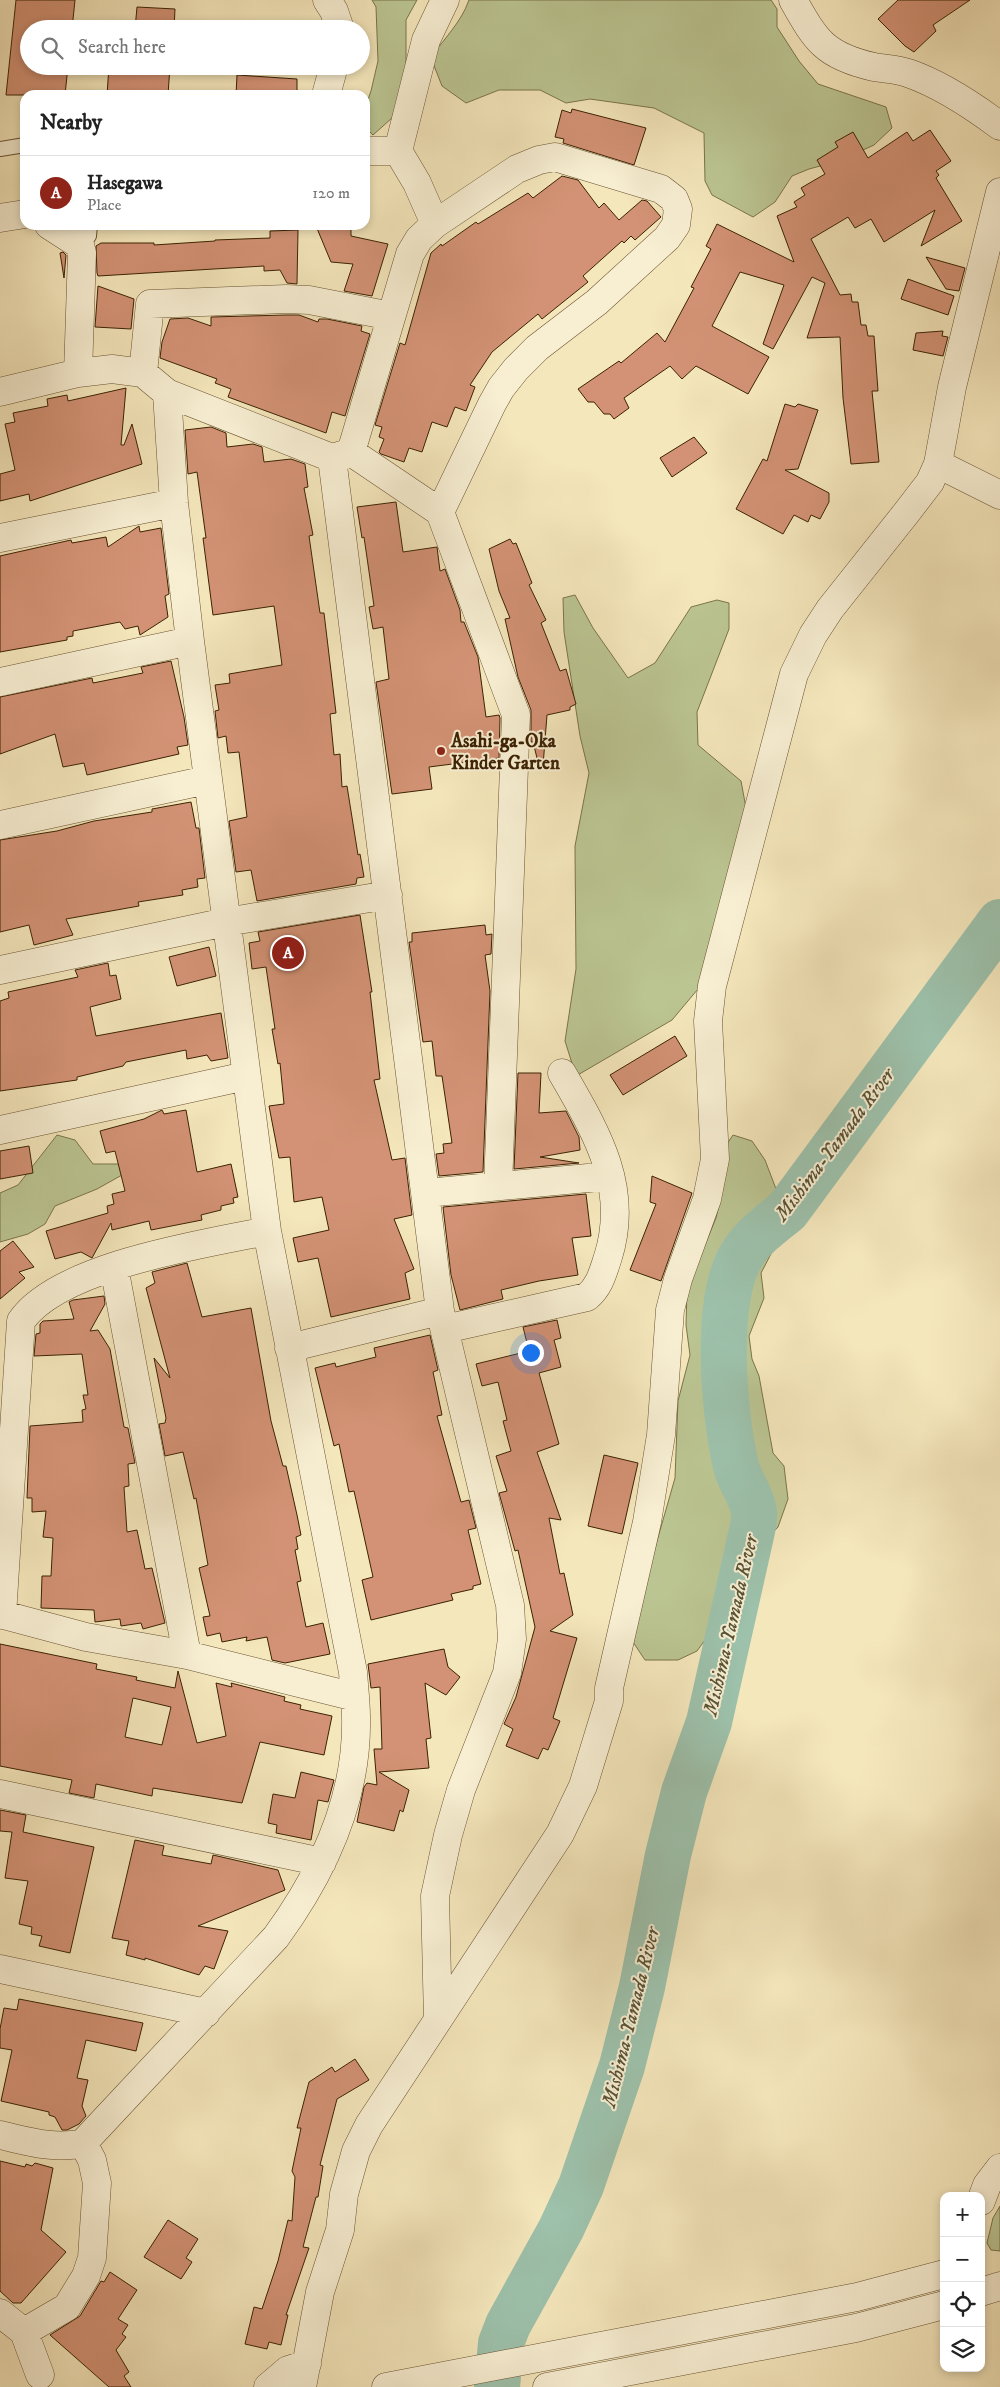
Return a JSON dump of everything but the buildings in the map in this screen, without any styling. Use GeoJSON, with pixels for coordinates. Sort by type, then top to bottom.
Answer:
{"type":"FeatureCollection","features":[{"type":"Feature","properties":{"kind":"street"},"geometry":{"type":"LineString","coordinates":[[327,0],[337,20]]}},
{"type":"Feature","properties":{"kind":"street"},"geometry":{"type":"LineString","coordinates":[[435,224],[417,183],[398,151],[426,40],[445,0]]}},
{"type":"Feature","properties":{"kind":"street"},"geometry":{"type":"LineString","coordinates":[[793,0],[806,24],[820,44],[826,48],[872,66],[907,73],[954,95],[1000,126]]}},
{"type":"Feature","properties":{"kind":"street"},"geometry":{"type":"LineString","coordinates":[[327,90],[332,75]]}},
{"type":"Feature","properties":{"kind":"street"},"geometry":{"type":"LineString","coordinates":[[370,151],[398,151]]}},
{"type":"Feature","properties":{"kind":"street"},"geometry":{"type":"LineString","coordinates":[[438,2020],[435,1896],[448,1835],[461,1790],[506,1673],[512,1640],[510,1606],[443,1320],[388,895],[342,455],[391,316],[410,254],[419,239],[435,224],[517,169],[539,160],[555,157],[661,189],[674,199],[678,208],[676,225],[666,238],[597,302],[538,348],[506,381],[492,404],[440,512]]}},
{"type":"Feature","properties":{"kind":"street"},"geometry":{"type":"LineString","coordinates":[[268,2387],[288,2370],[305,2376],[320,2292],[340,2230],[344,2194],[356,2151],[369,2125],[560,1834],[583,1786],[609,1701],[609,1688],[647,1522],[661,1436],[670,1310],[678,1279],[707,1199],[714,1159],[708,1021],[712,986],[794,674],[813,635],[830,609],[908,512],[930,482],[938,464],[952,386],[1000,192]]}},
{"type":"Feature","properties":{"kind":"street"},"geometry":{"type":"LineString","coordinates":[[0,218],[20,215]]}},
{"type":"Feature","properties":{"kind":"street"},"geometry":{"type":"LineString","coordinates":[[67,230],[85,235],[78,373]]}},
{"type":"Feature","properties":{"kind":"street"},"geometry":{"type":"LineString","coordinates":[[143,373],[150,304],[294,299],[391,316]]}},
{"type":"Feature","properties":{"kind":"street"},"geometry":{"type":"LineString","coordinates":[[0,392],[78,373],[112,369],[143,373],[167,393],[342,455],[440,512],[516,715],[498,1186]]}},
{"type":"Feature","properties":{"kind":"street"},"geometry":{"type":"LineString","coordinates":[[0,2135],[45,2145],[69,2146],[83,2143],[276,1937],[322,1862],[333,1839],[351,1779],[356,1718],[353,1672],[267,1231],[190,641],[174,503],[167,393]]}},
{"type":"Feature","properties":{"kind":"street"},"geometry":{"type":"LineString","coordinates":[[938,464],[1000,495]]}},
{"type":"Feature","properties":{"kind":"street"},"geometry":{"type":"LineString","coordinates":[[0,538],[174,503]]}},
{"type":"Feature","properties":{"kind":"street"},"geometry":{"type":"LineString","coordinates":[[0,682],[190,641]]}},
{"type":"Feature","properties":{"kind":"street"},"geometry":{"type":"LineString","coordinates":[[0,825],[207,780]]}},
{"type":"Feature","properties":{"kind":"street"},"geometry":{"type":"LineString","coordinates":[[0,970],[226,922],[388,895]]}},
{"type":"Feature","properties":{"kind":"street"},"geometry":{"type":"LineString","coordinates":[[289,1348],[443,1320],[587,1297],[596,1289],[614,1238],[616,1212],[603,1149],[595,1131],[562,1073]]}},
{"type":"Feature","properties":{"kind":"street"},"geometry":{"type":"LineString","coordinates":[[0,1130],[246,1076]]}},
{"type":"Feature","properties":{"kind":"street"},"geometry":{"type":"LineString","coordinates":[[426,1193],[610,1176]]}},
{"type":"Feature","properties":{"kind":"street"},"geometry":{"type":"LineString","coordinates":[[267,1231],[147,1256],[114,1267],[61,1290],[29,1309],[21,1321],[1,1615],[86,1637],[187,1655],[354,1697]]}},
{"type":"Feature","properties":{"kind":"street"},"geometry":{"type":"LineString","coordinates":[[114,1267],[187,1655]]}},
{"type":"Feature","properties":{"kind":"street"},"geometry":{"type":"LineString","coordinates":[[0,1794],[322,1862]]}},
{"type":"Feature","properties":{"kind":"street"},"geometry":{"type":"LineString","coordinates":[[0,1969],[206,2013]]}},
{"type":"Feature","properties":{"kind":"street"},"geometry":{"type":"LineString","coordinates":[[24,2332],[67,2307],[86,2276],[92,2258],[97,2183],[92,2160],[83,2143]]}},
{"type":"Feature","properties":{"kind":"street"},"geometry":{"type":"LineString","coordinates":[[984,2192],[987,2185],[1000,2168]]}},
{"type":"Feature","properties":{"kind":"street"},"geometry":{"type":"LineString","coordinates":[[386,2387],[857,2297],[940,2275]]}},
{"type":"Feature","properties":{"kind":"street"},"geometry":{"type":"LineString","coordinates":[[985,2291],[1000,2286]]}},
{"type":"Feature","properties":{"kind":"street"},"geometry":{"type":"LineString","coordinates":[[547,2387],[856,2328],[940,2306]]}},
{"type":"Feature","properties":{"kind":"street"},"geometry":{"type":"LineString","coordinates":[[0,2313],[24,2332],[40,2375]]}},
{"type":"Feature","properties":{"kind":"lane"},"geometry":{"type":"LineString","coordinates":[[0,149],[20,146]]}},
{"type":"Feature","properties":{"kind":"green space"},"geometry":{"type":"Polygon","coordinates":[[[372,0],[417,0],[406,20],[406,75],[392,118],[373,135],[370,132],[370,94],[378,61],[376,7],[372,0]]]}},
{"type":"Feature","properties":{"kind":"green space"},"geometry":{"type":"Polygon","coordinates":[[[469,0],[771,0],[777,9],[777,27],[799,61],[818,84],[886,107],[892,128],[874,145],[839,161],[792,176],[775,202],[753,217],[712,195],[705,181],[704,133],[654,108],[590,99],[566,103],[540,90],[499,90],[466,103],[442,86],[431,58],[457,23],[469,0]]]}},
{"type":"Feature","properties":{"kind":"green space"},"geometry":{"type":"Polygon","coordinates":[[[575,595],[593,628],[628,678],[655,663],[691,607],[717,600],[729,603],[729,629],[697,712],[698,745],[741,781],[751,835],[698,989],[672,1020],[576,1076],[565,1041],[576,969],[575,846],[589,773],[580,736],[564,632],[563,598],[575,595]]]}},
{"type":"Feature","properties":{"kind":"green space"},"geometry":{"type":"Polygon","coordinates":[[[57,1135],[75,1140],[93,1164],[120,1164],[122,1175],[97,1189],[55,1206],[45,1224],[28,1234],[0,1242],[0,1193],[18,1185],[57,1135]]]}},
{"type":"Feature","properties":{"kind":"green space"},"geometry":{"type":"Polygon","coordinates":[[[733,1135],[752,1141],[765,1160],[781,1202],[782,1233],[761,1273],[764,1298],[749,1336],[752,1359],[759,1376],[773,1453],[784,1466],[788,1499],[778,1527],[760,1546],[724,1570],[722,1585],[728,1608],[697,1651],[678,1660],[645,1660],[633,1642],[643,1590],[675,1478],[678,1401],[690,1355],[686,1325],[687,1289],[716,1218],[722,1192],[725,1147],[733,1135]]]}},
{"type":"Feature","properties":{"kind":"green space"},"geometry":{"type":"Polygon","coordinates":[[[1000,2206],[1000,2251],[991,2250],[987,2243],[993,2218],[1000,2206]]]}},
{"type":"Feature","properties":{"kind":"waterway","name":"Mishima-Yamada River"},"geometry":{"type":"LineString","coordinates":[[497,2387],[501,2343],[508,2325],[561,2229],[581,2186],[622,2066],[642,1987],[668,1855],[684,1792],[709,1722],[752,1531],[754,1512],[751,1500],[736,1466],[725,1388],[724,1326],[734,1273],[743,1253],[752,1241],[787,1211],[1000,922]]}},
{"type":"Feature","properties":{"kind":"place","name":"Asahi-ga-Oka Kinder Garten"},"geometry":{"type":"Point","coordinates":[441,751]}},
{"type":"Feature","properties":{"kind":"place","name":"Hasegawa"},"geometry":{"type":"Point","coordinates":[288,953]}}]}
